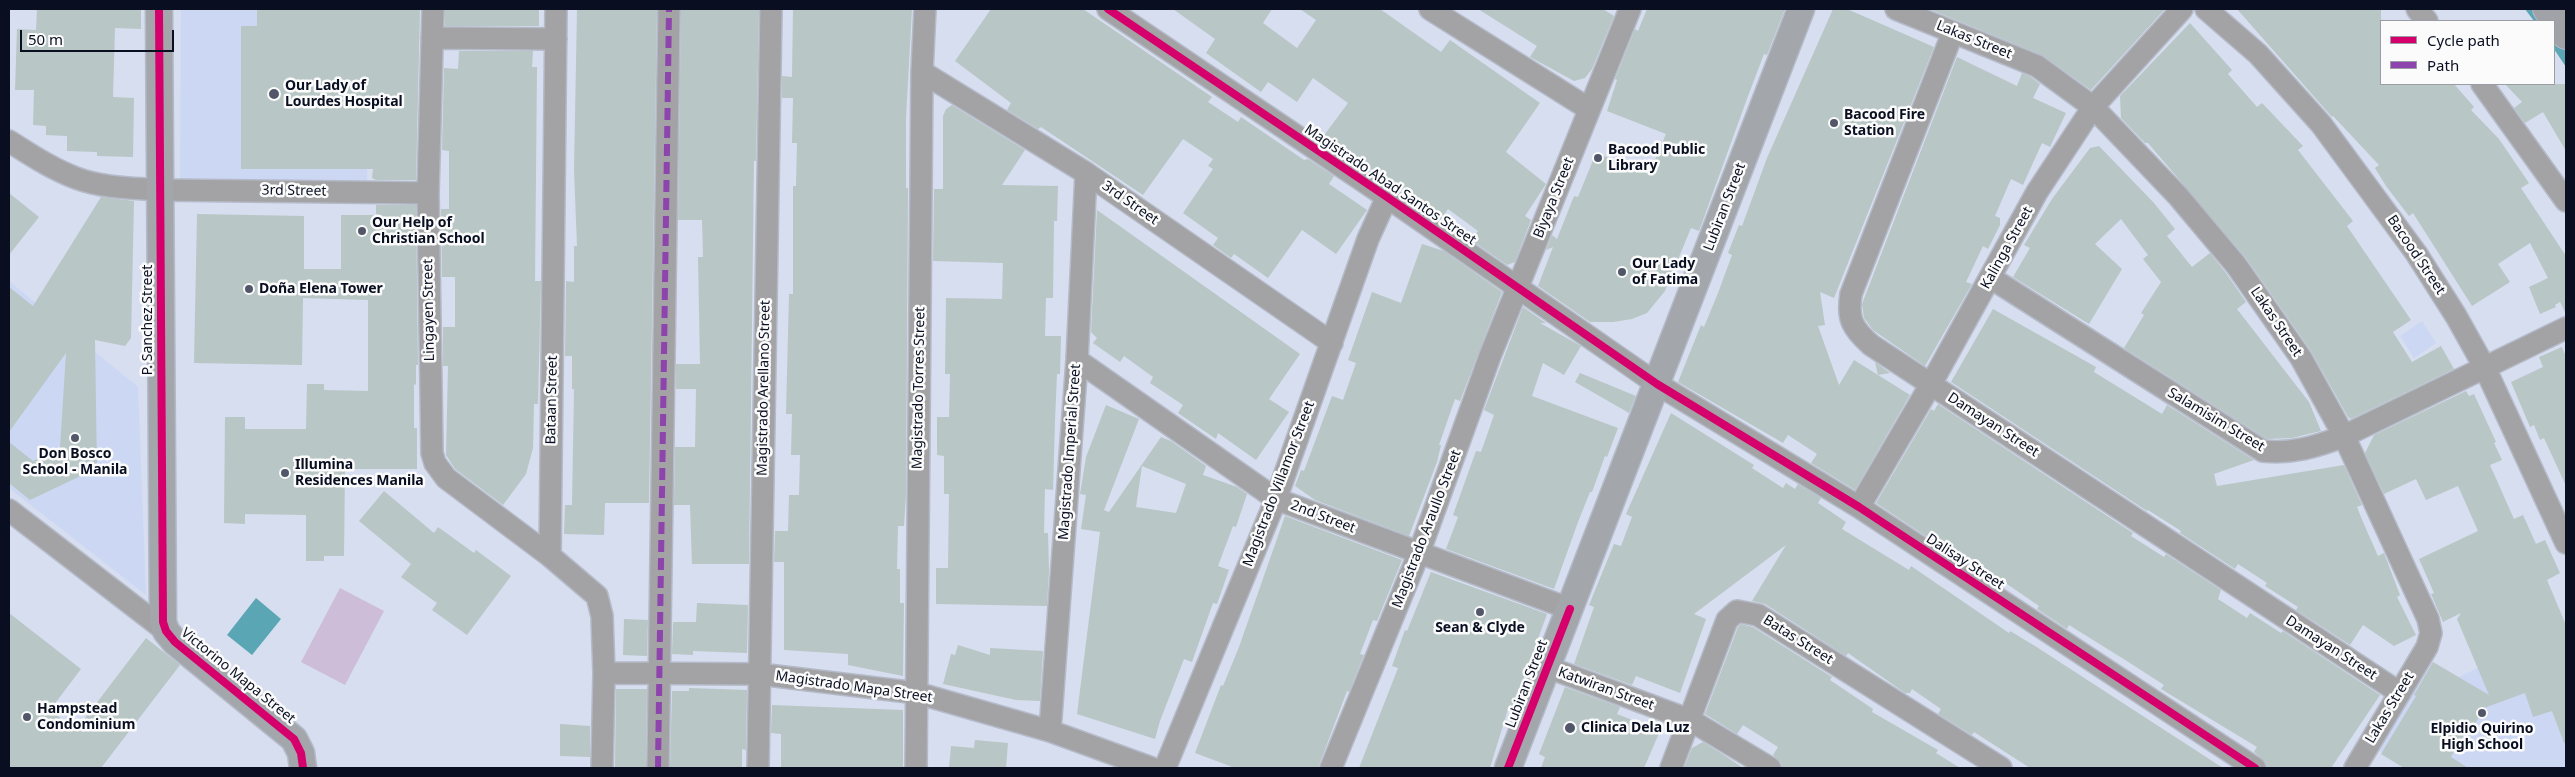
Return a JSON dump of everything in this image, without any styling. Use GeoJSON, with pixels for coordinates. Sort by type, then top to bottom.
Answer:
{"type":"FeatureCollection","features":[{"type":"Feature","properties":{"kind":"highway"},"geometry":{"type":"LineString","coordinates":[[2547,9],[2566,35]]}},
{"type":"Feature","properties":{"kind":"main road","name":"P. Sanchez Street"},"geometry":{"type":"LineString","coordinates":[[159,9],[162,614],[166,631]]}},
{"type":"Feature","properties":{"kind":"main road","name":"Lubiran Street"},"geometry":{"type":"LineString","coordinates":[[1508,768],[1801,9]]}},
{"type":"Feature","properties":{"kind":"main road","name":"Victorino Mapa Street"},"geometry":{"type":"LineString","coordinates":[[166,631],[175,642],[294,739],[300,753],[303,768]]}},
{"type":"Feature","properties":{"kind":"street","name":"Lingayen Street"},"geometry":{"type":"LineString","coordinates":[[433,9],[428,193],[431,442],[435,463],[446,478],[550,556]]}},
{"type":"Feature","properties":{"kind":"street","name":"Bataan Street"},"geometry":{"type":"LineString","coordinates":[[550,556],[556,9]]}},
{"type":"Feature","properties":{"kind":"street"},"geometry":{"type":"LineString","coordinates":[[658,768],[669,9]]}},
{"type":"Feature","properties":{"kind":"street","name":"Magistrado Arellano Street"},"geometry":{"type":"LineString","coordinates":[[758,768],[771,9]]}},
{"type":"Feature","properties":{"kind":"street","name":"Magistrado Torres Street"},"geometry":{"type":"LineString","coordinates":[[916,768],[922,72],[925,9]]}},
{"type":"Feature","properties":{"kind":"street","name":"Magistrado Abad Santos Street"},"geometry":{"type":"LineString","coordinates":[[1108,9],[1388,197],[1657,384]]}},
{"type":"Feature","properties":{"kind":"street"},"geometry":{"type":"LineString","coordinates":[[1430,9],[1589,109]]}},
{"type":"Feature","properties":{"kind":"street","name":"Biyaya Street"},"geometry":{"type":"LineString","coordinates":[[1518,287],[1630,9]]}},
{"type":"Feature","properties":{"kind":"street","name":"Lakas Street"},"geometry":{"type":"LineString","coordinates":[[1896,9],[2037,66],[2093,107],[2178,196],[2236,264],[2301,358],[2344,436],[2428,619],[2431,633],[2426,647],[2400,694],[2355,768]]}},
{"type":"Feature","properties":{"kind":"street","name":"Kalinga Street"},"geometry":{"type":"LineString","coordinates":[[1859,507],[1991,278],[2037,192],[2093,107],[2182,9]]}},
{"type":"Feature","properties":{"kind":"street","name":"Bacood Street"},"geometry":{"type":"LineString","coordinates":[[2206,9],[2258,54],[2321,124],[2416,253],[2456,316],[2484,368],[2566,543]]}},
{"type":"Feature","properties":{"kind":"street"},"geometry":{"type":"LineString","coordinates":[[2416,9],[2426,20]]}},
{"type":"Feature","properties":{"kind":"street","name":"Damayan Street"},"geometry":{"type":"LineString","coordinates":[[1953,32],[1856,278],[1849,307],[1856,331],[1871,345],[2400,694]]}},
{"type":"Feature","properties":{"kind":"street"},"geometry":{"type":"LineString","coordinates":[[432,38],[556,39]]}},
{"type":"Feature","properties":{"kind":"street","name":"3rd Street"},"geometry":{"type":"LineString","coordinates":[[922,72],[1086,173],[1332,344]]}},
{"type":"Feature","properties":{"kind":"street"},"geometry":{"type":"LineString","coordinates":[[2483,85],[2566,201]]}},
{"type":"Feature","properties":{"kind":"street","name":"3rd Street"},"geometry":{"type":"LineString","coordinates":[[9,141],[48,165],[78,179],[116,187],[160,190],[428,193]]}},
{"type":"Feature","properties":{"kind":"street","name":"Magistrado Imperial Street"},"geometry":{"type":"LineString","coordinates":[[1050,731],[1077,360],[1086,173]]}},
{"type":"Feature","properties":{"kind":"street","name":"Magistrado Villamor Street"},"geometry":{"type":"LineString","coordinates":[[1165,768],[1276,499],[1368,239],[1388,197]]}},
{"type":"Feature","properties":{"kind":"street","name":"Salamisim Street"},"geometry":{"type":"LineString","coordinates":[[1991,278],[2263,451],[2285,453],[2314,448],[2344,436],[2566,328]]}},
{"type":"Feature","properties":{"kind":"street","name":"Magistrado Araullo Street"},"geometry":{"type":"LineString","coordinates":[[1331,768],[1419,553],[1490,356],[1518,287]]}},
{"type":"Feature","properties":{"kind":"street","name":"2nd Street"},"geometry":{"type":"LineString","coordinates":[[1077,360],[1276,499],[1570,609]]}},
{"type":"Feature","properties":{"kind":"street","name":"Dalisay Street"},"geometry":{"type":"LineString","coordinates":[[1657,384],[1859,507],[2255,768]]}},
{"type":"Feature","properties":{"kind":"street","name":"Victorino Mapa Street"},"geometry":{"type":"LineString","coordinates":[[9,510],[166,631]]}},
{"type":"Feature","properties":{"kind":"street"},"geometry":{"type":"LineString","coordinates":[[550,556],[597,596],[602,616],[604,673],[602,768]]}},
{"type":"Feature","properties":{"kind":"street","name":"Batas Street"},"geometry":{"type":"LineString","coordinates":[[1671,768],[1727,620],[1737,611],[1758,615],[2001,768]]}},
{"type":"Feature","properties":{"kind":"street","name":"Katwiran Street"},"geometry":{"type":"LineString","coordinates":[[1547,667],[1690,720],[1770,768]]}},
{"type":"Feature","properties":{"kind":"street","name":"Magistrado Mapa Street"},"geometry":{"type":"LineString","coordinates":[[604,673],[759,674],[916,693],[1050,731],[1152,768]]}},
{"type":"Feature","properties":{"kind":"shaded area","name":"Our Lady of Lourdes Hospital"},"geometry":{"type":"Polygon","coordinates":[[[181,9],[370,9],[367,181],[180,179],[181,9]]]}},
{"type":"Feature","properties":{"kind":"shaded area"},"geometry":{"type":"Polygon","coordinates":[[[2525,9],[2566,9],[2566,67],[2555,50],[2555,20],[2533,20],[2525,9]]]}},
{"type":"Feature","properties":{"kind":"shaded area","name":"Don Bosco School - Manila"},"geometry":{"type":"Polygon","coordinates":[[[9,281],[138,387],[146,595],[9,488],[9,281]]]}},
{"type":"Feature","properties":{"kind":"shaded area"},"geometry":{"type":"Polygon","coordinates":[[[2422,321],[2436,343],[2414,358],[2400,336],[2422,321]]]}},
{"type":"Feature","properties":{"kind":"shaded area"},"geometry":{"type":"Polygon","coordinates":[[[340,588],[384,611],[345,685],[301,662],[340,588]]]}},
{"type":"Feature","properties":{"kind":"shaded area"},"geometry":{"type":"Polygon","coordinates":[[[256,598],[281,619],[252,655],[227,635],[256,598]]]}},
{"type":"Feature","properties":{"kind":"shaded area","name":"Elpidio Quirino High School"},"geometry":{"type":"Polygon","coordinates":[[[2566,637],[2566,768],[2406,768],[2377,749],[2430,661],[2459,677],[2480,667],[2566,637]]]}},
{"type":"Feature","properties":{"kind":"building"},"geometry":{"type":"Polygon","coordinates":[[[37,9],[141,9],[141,29],[115,28],[113,97],[134,98],[133,157],[97,156],[97,152],[67,151],[67,136],[46,135],[46,126],[33,125],[34,90],[15,90],[17,29],[36,30],[37,9]]]}},
{"type":"Feature","properties":{"kind":"building","name":"Our Lady of Lourdes Hospital"},"geometry":{"type":"Polygon","coordinates":[[[257,9],[420,9],[416,180],[376,180],[372,178],[373,169],[241,169],[241,26],[257,26],[257,9]]]}},
{"type":"Feature","properties":{"kind":"building"},"geometry":{"type":"Polygon","coordinates":[[[445,9],[539,9],[539,26],[445,26],[445,9]]]}},
{"type":"Feature","properties":{"kind":"building"},"geometry":{"type":"Polygon","coordinates":[[[577,9],[657,9],[649,503],[605,503],[604,535],[564,534],[565,505],[572,505],[574,389],[572,389],[572,356],[565,356],[566,281],[574,282],[574,246],[577,246],[574,170],[577,9]]]}},
{"type":"Feature","properties":{"kind":"building"},"geometry":{"type":"Polygon","coordinates":[[[681,9],[759,9],[756,161],[754,161],[749,564],[692,564],[690,505],[674,505],[675,447],[695,447],[696,389],[676,389],[676,364],[700,364],[698,257],[703,257],[702,220],[678,220],[681,9]]]}},
{"type":"Feature","properties":{"kind":"building"},"geometry":{"type":"Polygon","coordinates":[[[793,9],[912,9],[906,118],[906,188],[908,188],[906,495],[904,526],[898,526],[897,569],[900,569],[900,603],[904,603],[903,676],[848,665],[848,654],[784,650],[784,562],[774,562],[775,531],[788,531],[789,495],[799,495],[800,455],[791,455],[792,414],[786,414],[789,294],[793,294],[793,186],[796,186],[797,143],[792,143],[793,98],[782,98],[782,76],[792,77],[793,9]]]}},
{"type":"Feature","properties":{"kind":"building"},"geometry":{"type":"Polygon","coordinates":[[[991,9],[1083,9],[1212,97],[1208,102],[1238,122],[1241,117],[1304,160],[1308,159],[1334,176],[1329,184],[1367,210],[1336,254],[1302,230],[1268,278],[1234,254],[1231,258],[1213,245],[1218,238],[1183,213],[1213,169],[1208,166],[1213,159],[1183,139],[1143,195],[1041,127],[1038,129],[1007,110],[1011,103],[955,61],[991,9]]]}},
{"type":"Feature","properties":{"kind":"building"},"geometry":{"type":"Polygon","coordinates":[[[1173,9],[1272,9],[1263,23],[1297,48],[1316,20],[1300,9],[1380,9],[1441,52],[1450,40],[1540,103],[1506,152],[1546,184],[1525,216],[1531,220],[1515,262],[1507,265],[1471,240],[1478,231],[1448,209],[1441,219],[1350,154],[1348,156],[1322,138],[1348,103],[1313,78],[1297,102],[1268,82],[1261,92],[1206,53],[1215,39],[1173,9]]]}},
{"type":"Feature","properties":{"kind":"building"},"geometry":{"type":"Polygon","coordinates":[[[1478,9],[1603,9],[1614,16],[1592,69],[1585,78],[1574,81],[1530,57],[1537,46],[1478,9]]]}},
{"type":"Feature","properties":{"kind":"building"},"geometry":{"type":"Polygon","coordinates":[[[1647,9],[1785,9],[1767,55],[1764,54],[1699,231],[1691,228],[1665,291],[1647,313],[1632,319],[1613,322],[1590,322],[1538,286],[1553,247],[1546,250],[1552,235],[1557,239],[1574,196],[1578,197],[1596,153],[1649,174],[1666,134],[1607,111],[1617,80],[1615,79],[1635,29],[1638,31],[1647,9]]]}},
{"type":"Feature","properties":{"kind":"building"},"geometry":{"type":"Polygon","coordinates":[[[1833,9],[1847,9],[1934,47],[1834,298],[1820,292],[1825,325],[1818,326],[1839,385],[1854,360],[1910,395],[1855,490],[1811,463],[1817,454],[1788,435],[1783,443],[1678,382],[1701,325],[1704,327],[1718,293],[1732,255],[1728,253],[1739,225],[1742,226],[1767,158],[1833,9]]]}},
{"type":"Feature","properties":{"kind":"building"},"geometry":{"type":"Polygon","coordinates":[[[1929,9],[2165,9],[2091,90],[2042,55],[1929,9]]]}},
{"type":"Feature","properties":{"kind":"building"},"geometry":{"type":"Polygon","coordinates":[[[2237,9],[2381,9],[2380,85],[2455,85],[2474,107],[2471,110],[2499,139],[2529,183],[2521,188],[2566,256],[2566,314],[2560,302],[2555,305],[2556,307],[2540,314],[2529,287],[2548,278],[2530,243],[2498,264],[2510,282],[2472,306],[2413,213],[2409,216],[2386,186],[2375,168],[2379,165],[2332,117],[2237,9]]]}},
{"type":"Feature","properties":{"kind":"building"},"geometry":{"type":"Polygon","coordinates":[[[2190,23],[2232,70],[2228,74],[2257,107],[2262,103],[2303,146],[2298,150],[2353,221],[2347,226],[2411,320],[2393,332],[2412,362],[2441,346],[2454,369],[2351,419],[2348,417],[2311,351],[2246,258],[2148,143],[2145,143],[2121,118],[2120,96],[2190,23]]]}},
{"type":"Feature","properties":{"kind":"building"},"geometry":{"type":"Polygon","coordinates":[[[459,51],[533,51],[532,67],[537,67],[535,281],[541,281],[538,404],[534,404],[533,448],[526,474],[503,505],[455,469],[446,455],[448,366],[443,366],[443,327],[455,327],[455,277],[442,277],[441,209],[449,209],[449,151],[442,150],[444,68],[458,69],[459,51]]]}},
{"type":"Feature","properties":{"kind":"building"},"geometry":{"type":"Polygon","coordinates":[[[1957,57],[2017,86],[2022,73],[2031,77],[2040,84],[2033,98],[2066,113],[2050,147],[2042,143],[2023,185],[2011,179],[1995,216],[2000,218],[2000,225],[1988,249],[1983,246],[1966,282],[1972,284],[1925,366],[1873,330],[1864,318],[1862,304],[1957,57]]]}},
{"type":"Feature","properties":{"kind":"building"},"geometry":{"type":"Polygon","coordinates":[[[2566,84],[2566,151],[2543,112],[2525,123],[2514,108],[2522,102],[2506,85],[2566,84]]]}},
{"type":"Feature","properties":{"kind":"building"},"geometry":{"type":"Polygon","coordinates":[[[952,105],[1025,150],[1002,185],[1058,186],[1057,221],[1054,221],[1053,298],[1046,298],[1045,336],[1061,336],[1060,374],[1057,374],[1053,490],[1045,489],[1044,533],[1048,533],[1049,570],[1047,606],[936,604],[936,568],[948,568],[949,494],[944,494],[944,456],[937,455],[937,417],[949,417],[950,374],[945,374],[946,298],[1002,299],[1003,263],[933,261],[934,189],[943,189],[943,116],[946,109],[952,105]]]}},
{"type":"Feature","properties":{"kind":"building"},"geometry":{"type":"Polygon","coordinates":[[[2099,146],[2154,203],[2175,229],[2167,236],[2192,267],[2210,253],[2226,273],[2246,302],[2237,309],[2309,402],[2321,431],[2292,438],[2267,439],[2124,348],[2144,315],[2141,313],[2161,282],[2143,259],[2148,255],[2121,219],[2095,244],[2122,269],[2089,324],[2013,277],[2030,248],[2024,245],[2052,199],[2090,148],[2099,146]]]}},
{"type":"Feature","properties":{"kind":"building"},"geometry":{"type":"Polygon","coordinates":[[[9,193],[39,217],[9,255],[9,193]]]}},
{"type":"Feature","properties":{"kind":"building"},"geometry":{"type":"Polygon","coordinates":[[[101,197],[134,201],[131,338],[125,346],[95,340],[97,471],[91,471],[30,500],[9,483],[9,442],[33,461],[60,448],[66,353],[9,432],[9,287],[33,306],[101,197]]]}},
{"type":"Feature","properties":{"kind":"building"},"geometry":{"type":"Polygon","coordinates":[[[376,205],[416,205],[418,365],[416,365],[416,385],[414,384],[414,428],[417,428],[417,469],[345,469],[344,556],[324,556],[324,561],[306,561],[306,515],[245,514],[245,524],[224,523],[225,417],[245,417],[245,429],[306,429],[307,384],[324,384],[324,390],[368,391],[368,300],[303,298],[302,365],[194,363],[197,214],[304,216],[304,269],[341,269],[341,215],[376,215],[376,205]]]}},
{"type":"Feature","properties":{"kind":"building"},"geometry":{"type":"Polygon","coordinates":[[[1097,210],[1300,354],[1269,399],[1289,412],[1256,460],[1218,433],[1216,439],[1178,413],[1183,405],[1150,383],[1153,377],[1124,356],[1120,362],[1093,343],[1097,338],[1091,332],[1097,210]]]}},
{"type":"Feature","properties":{"kind":"building"},"geometry":{"type":"Polygon","coordinates":[[[1422,244],[1444,251],[1502,292],[1460,401],[1455,399],[1439,445],[1441,445],[1437,462],[1409,536],[1315,500],[1295,486],[1301,470],[1304,471],[1332,396],[1343,400],[1356,363],[1348,360],[1372,292],[1401,303],[1422,244]]]}},
{"type":"Feature","properties":{"kind":"building"},"geometry":{"type":"Polygon","coordinates":[[[1523,307],[1546,323],[1540,323],[1581,346],[1564,375],[1543,363],[1532,396],[1618,428],[1578,522],[1554,589],[1446,549],[1458,517],[1453,515],[1476,451],[1481,452],[1494,415],[1484,410],[1523,307]]]}},
{"type":"Feature","properties":{"kind":"building"},"geometry":{"type":"Polygon","coordinates":[[[1993,309],[2096,367],[2094,372],[2162,414],[2167,405],[2254,460],[2214,474],[2217,486],[2344,465],[2362,505],[2357,507],[2363,522],[2378,556],[2384,553],[2400,595],[2397,597],[2416,635],[2394,646],[2363,625],[2350,645],[2296,610],[2298,607],[2265,586],[2267,583],[2238,564],[2235,569],[2180,533],[2181,531],[2147,511],[1951,382],[1993,309]]]}},
{"type":"Feature","properties":{"kind":"building"},"geometry":{"type":"Polygon","coordinates":[[[2562,347],[2566,357],[2566,486],[2544,438],[2540,440],[2534,425],[2530,427],[2511,382],[2543,367],[2539,357],[2562,347]]]}},
{"type":"Feature","properties":{"kind":"building"},"geometry":{"type":"Polygon","coordinates":[[[1875,362],[1890,373],[1878,375],[1875,362]]]}},
{"type":"Feature","properties":{"kind":"building"},"geometry":{"type":"Polygon","coordinates":[[[1580,373],[1636,396],[1629,413],[1575,382],[1580,373]]]}},
{"type":"Feature","properties":{"kind":"building"},"geometry":{"type":"Polygon","coordinates":[[[2466,391],[2469,396],[2474,394],[2496,442],[2494,443],[2502,460],[2490,465],[2514,519],[2523,515],[2536,544],[2545,540],[2560,573],[2547,580],[2566,625],[2566,743],[2564,743],[2552,711],[2533,717],[2525,693],[2484,708],[2472,729],[2469,727],[2451,757],[2468,768],[2404,768],[2381,754],[2416,696],[2414,695],[2433,662],[2489,695],[2457,619],[2461,613],[2443,622],[2431,594],[2434,593],[2419,559],[2478,531],[2458,486],[2426,500],[2416,479],[2384,494],[2365,453],[2374,435],[2466,391]]]}},
{"type":"Feature","properties":{"kind":"building"},"geometry":{"type":"Polygon","coordinates":[[[1938,404],[2133,533],[2131,536],[2164,557],[2166,554],[2221,590],[2218,599],[2247,618],[2250,613],[2281,633],[2283,631],[2380,695],[2331,768],[2267,768],[2266,762],[2254,752],[2257,747],[2161,689],[2164,685],[2069,625],[2067,629],[2037,609],[2039,606],[1978,564],[1942,542],[1939,545],[1876,503],[1931,409],[1934,411],[1938,404]]]}},
{"type":"Feature","properties":{"kind":"building"},"geometry":{"type":"Polygon","coordinates":[[[1106,405],[1139,419],[1104,510],[1109,512],[1161,437],[1171,441],[1206,466],[1203,475],[1237,487],[1247,494],[1236,527],[1233,526],[1218,566],[1229,570],[1217,604],[1213,603],[1192,662],[1184,659],[1155,739],[1077,714],[1100,532],[1081,529],[1086,495],[1080,494],[1086,457],[1106,405]],[[1142,466],[1136,507],[1176,513],[1186,484],[1142,466]]]}},
{"type":"Feature","properties":{"kind":"building"},"geometry":{"type":"Polygon","coordinates":[[[1671,413],[1754,465],[1752,468],[1783,488],[1786,483],[1795,489],[1798,484],[1821,498],[1818,503],[1846,522],[1842,529],[1909,570],[1911,566],[2009,633],[2010,631],[2035,646],[2223,768],[2030,768],[1974,732],[1972,735],[1938,714],[1941,709],[1912,689],[1910,693],[1905,693],[1848,653],[1846,656],[1765,604],[1752,601],[1786,545],[1694,614],[1706,619],[1680,693],[1636,676],[1632,685],[1574,664],[1594,607],[1589,605],[1614,544],[1621,546],[1632,517],[1626,514],[1671,413]]]}},
{"type":"Feature","properties":{"kind":"building"},"geometry":{"type":"Polygon","coordinates":[[[384,491],[434,533],[438,527],[474,553],[476,550],[511,576],[467,635],[432,610],[437,603],[401,577],[411,564],[359,521],[384,491]]]}},
{"type":"Feature","properties":{"kind":"building"},"geometry":{"type":"Polygon","coordinates":[[[1285,516],[1402,560],[1377,621],[1373,620],[1360,654],[1364,655],[1349,692],[1347,691],[1318,768],[1235,768],[1195,753],[1221,685],[1223,686],[1239,647],[1285,516]]]}},
{"type":"Feature","properties":{"kind":"building"},"geometry":{"type":"Polygon","coordinates":[[[1431,572],[1547,614],[1526,672],[1511,710],[1508,709],[1490,768],[1359,768],[1398,668],[1392,666],[1405,630],[1407,631],[1431,572]]]}},
{"type":"Feature","properties":{"kind":"building"},"geometry":{"type":"Polygon","coordinates":[[[697,603],[748,605],[747,653],[693,651],[693,655],[672,654],[673,622],[696,622],[697,603]]]}},
{"type":"Feature","properties":{"kind":"building"},"geometry":{"type":"Polygon","coordinates":[[[9,613],[81,669],[50,710],[76,730],[146,638],[180,665],[101,768],[9,768],[9,613]]]}},
{"type":"Feature","properties":{"kind":"building"},"geometry":{"type":"Polygon","coordinates":[[[624,619],[648,620],[647,656],[623,655],[624,619]]]}},
{"type":"Feature","properties":{"kind":"building"},"geometry":{"type":"Polygon","coordinates":[[[1741,624],[1753,627],[1832,677],[1830,680],[1873,709],[1872,712],[1938,750],[1936,753],[1960,768],[1782,768],[1781,762],[1773,755],[1778,747],[1743,725],[1737,734],[1705,714],[1738,627],[1741,624]]]}},
{"type":"Feature","properties":{"kind":"building"},"geometry":{"type":"Polygon","coordinates":[[[958,645],[990,655],[990,648],[1043,651],[1040,701],[1016,700],[943,684],[951,654],[955,655],[958,645]]]}},
{"type":"Feature","properties":{"kind":"building"},"geometry":{"type":"Polygon","coordinates":[[[1565,687],[1620,707],[1617,714],[1660,731],[1644,768],[1541,768],[1545,757],[1539,754],[1565,687]]]}},
{"type":"Feature","properties":{"kind":"building"},"geometry":{"type":"Polygon","coordinates":[[[689,688],[747,690],[746,750],[742,749],[742,768],[670,768],[672,691],[689,691],[689,688]]]}},
{"type":"Feature","properties":{"kind":"building"},"geometry":{"type":"Polygon","coordinates":[[[616,689],[647,689],[646,768],[615,768],[616,689]]]}},
{"type":"Feature","properties":{"kind":"building"},"geometry":{"type":"Polygon","coordinates":[[[772,705],[903,710],[903,768],[781,768],[781,734],[771,733],[772,705]]]}},
{"type":"Feature","properties":{"kind":"building"},"geometry":{"type":"Polygon","coordinates":[[[560,724],[590,726],[590,757],[560,756],[560,724]]]}},
{"type":"Feature","properties":{"kind":"building"},"geometry":{"type":"Polygon","coordinates":[[[975,740],[1008,743],[1006,768],[949,768],[951,746],[974,748],[975,740]]]}},
{"type":"Feature","properties":{"kind":"building"},"geometry":{"type":"Polygon","coordinates":[[[1703,742],[1743,768],[1684,768],[1692,748],[1703,742]]]}},
{"type":"Feature","properties":{"kind":"marked path"},"geometry":{"type":"LineString","coordinates":[[658,768],[669,9]]}},
{"type":"Feature","properties":{"kind":"cycle path"},"geometry":{"type":"LineString","coordinates":[[159,9],[163,622],[166,631],[175,642],[294,739],[301,753],[303,768]]}},
{"type":"Feature","properties":{"kind":"cycle path"},"geometry":{"type":"LineString","coordinates":[[1108,9],[1387,197],[1657,384],[1859,507],[2255,768]]}},
{"type":"Feature","properties":{"kind":"cycle path"},"geometry":{"type":"LineString","coordinates":[[1508,768],[1570,609]]}},
{"type":"Feature","properties":{"kind":"place","name":"Our Lady of Lourdes Hospital"},"geometry":{"type":"Point","coordinates":[274,94]}},
{"type":"Feature","properties":{"kind":"place","name":"Bacood Fire Station"},"geometry":{"type":"Point","coordinates":[1834,123]}},
{"type":"Feature","properties":{"kind":"place","name":"Bacood Public Library"},"geometry":{"type":"Point","coordinates":[1598,158]}},
{"type":"Feature","properties":{"kind":"place","name":"Our Help of Christian School"},"geometry":{"type":"Point","coordinates":[362,231]}},
{"type":"Feature","properties":{"kind":"place","name":"Our Lady of Fatima"},"geometry":{"type":"Point","coordinates":[1622,272]}},
{"type":"Feature","properties":{"kind":"place","name":"Doña Elena Tower"},"geometry":{"type":"Point","coordinates":[249,289]}},
{"type":"Feature","properties":{"kind":"place","name":"Don Bosco School - Manila"},"geometry":{"type":"Point","coordinates":[75,438]}},
{"type":"Feature","properties":{"kind":"place","name":"Illumina Residences Manila"},"geometry":{"type":"Point","coordinates":[285,473]}},
{"type":"Feature","properties":{"kind":"place","name":"Sean & Clyde"},"geometry":{"type":"Point","coordinates":[1480,612]}},
{"type":"Feature","properties":{"kind":"place","name":"Elpidio Quirino High School"},"geometry":{"type":"Point","coordinates":[2482,713]}},
{"type":"Feature","properties":{"kind":"place","name":"Hampstead Condominium"},"geometry":{"type":"Point","coordinates":[27,717]}},
{"type":"Feature","properties":{"kind":"place","name":"Clinica Dela Luz"},"geometry":{"type":"Point","coordinates":[1570,728]}}]}
